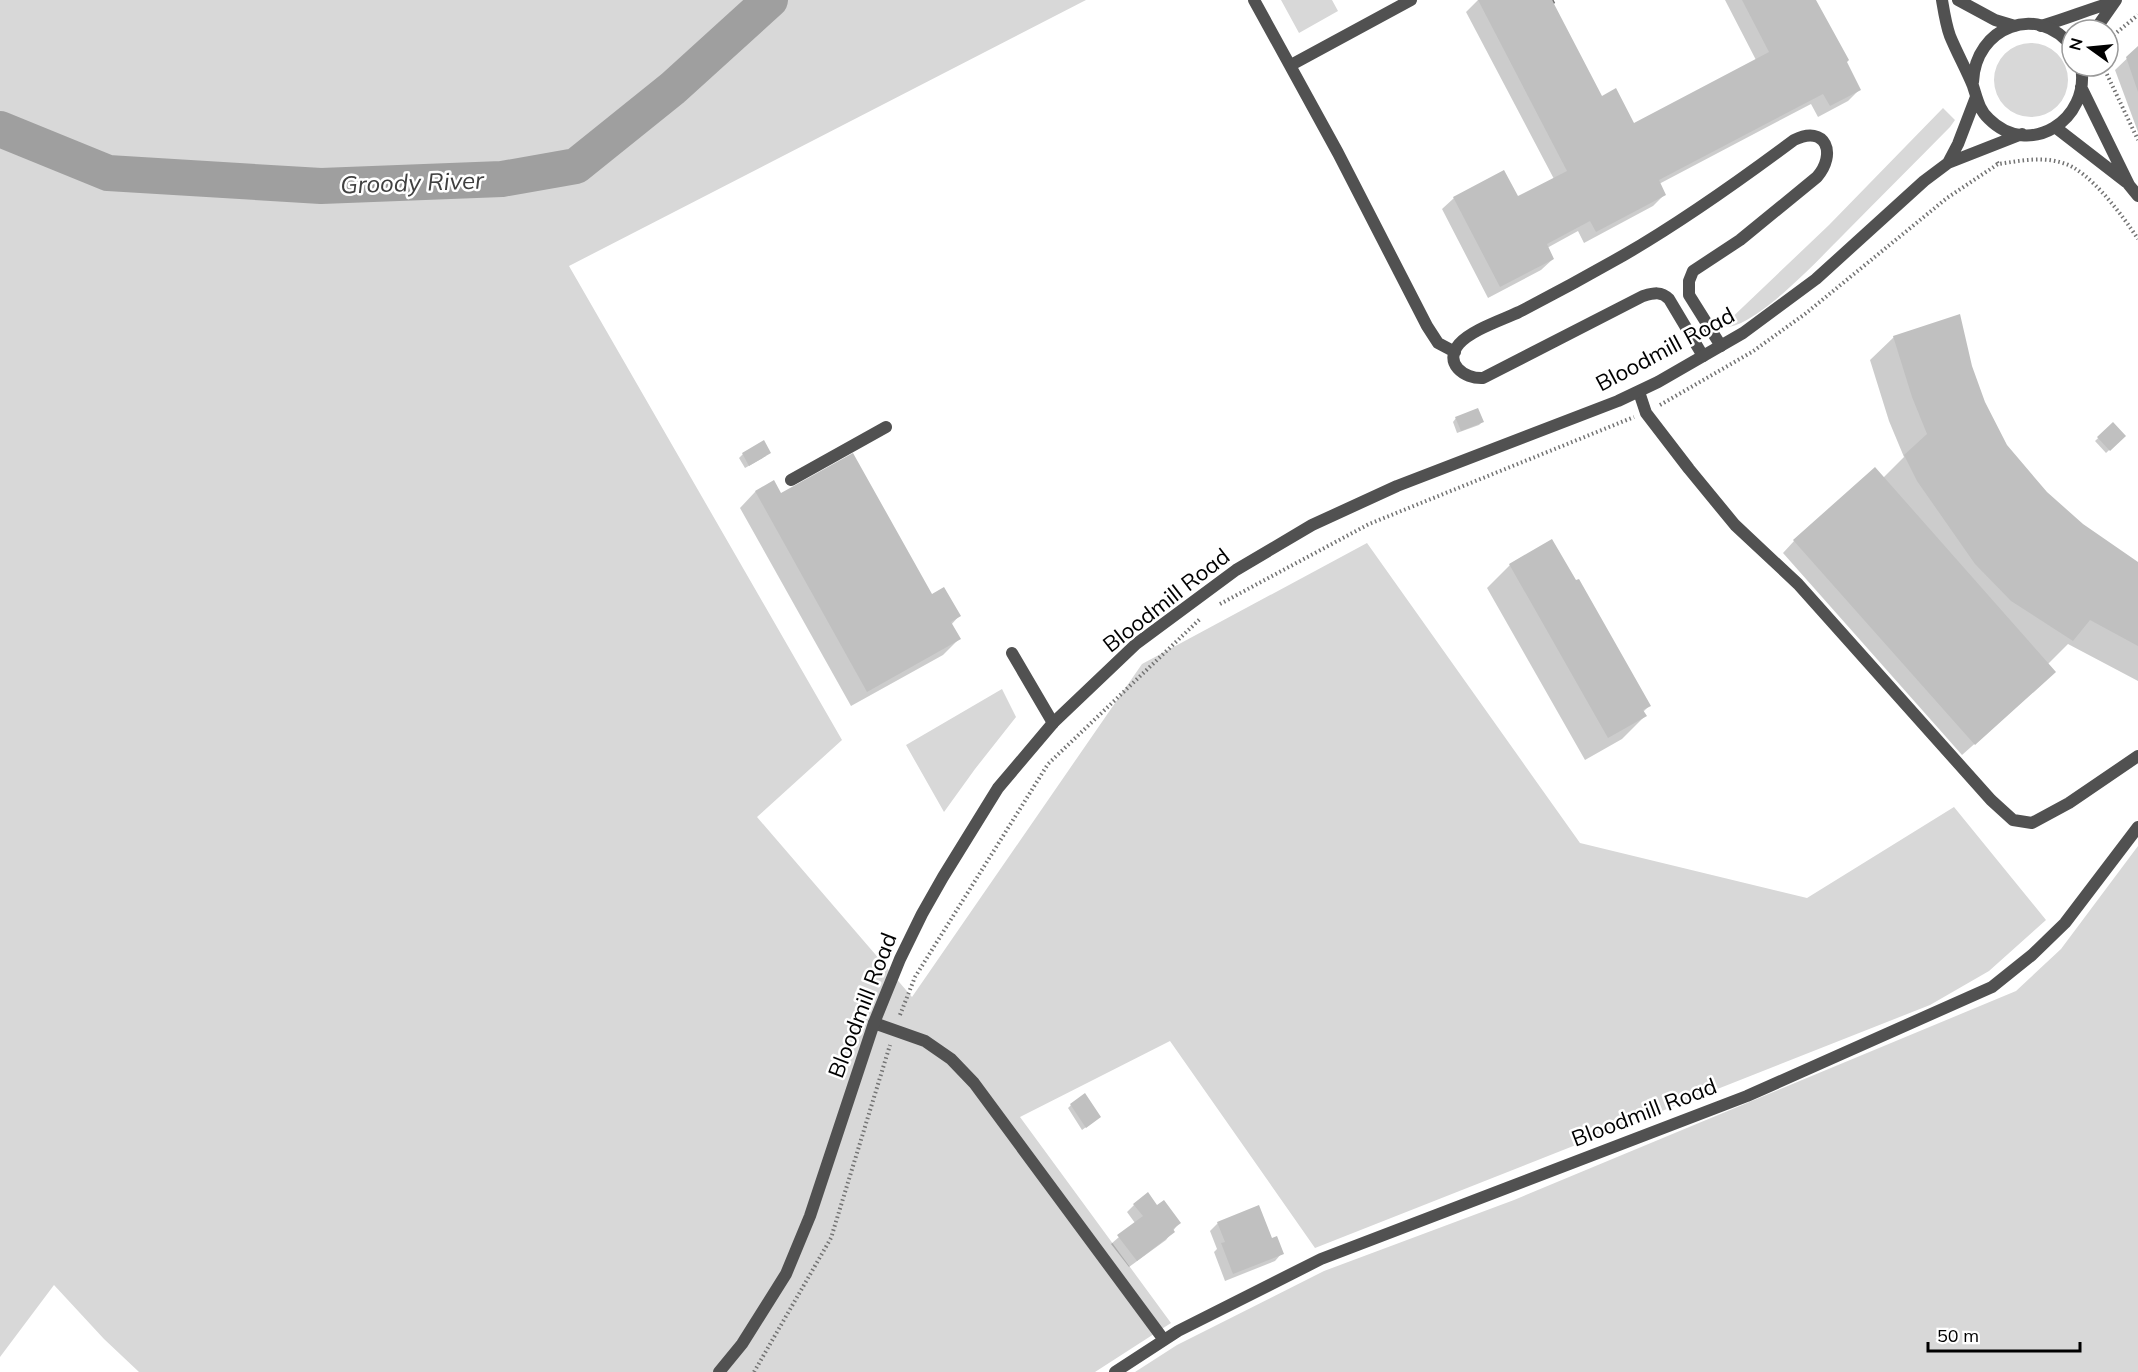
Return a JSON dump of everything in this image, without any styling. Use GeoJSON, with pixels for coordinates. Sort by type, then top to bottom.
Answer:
{"type":"FeatureCollection","features":[{"type":"Feature","properties":{"kind":"street"},"geometry":{"type":"LineString","coordinates":[[1254,0],[1291,65],[1428,326],[1438,343],[1455,352]]}},
{"type":"Feature","properties":{"kind":"street"},"geometry":{"type":"LineString","coordinates":[[1291,65],[1411,0]]}},
{"type":"Feature","properties":{"kind":"street"},"geometry":{"type":"LineString","coordinates":[[1942,0],[1949,34],[1978,104],[1989,119],[2004,130],[2022,135]]}},
{"type":"Feature","properties":{"kind":"street"},"geometry":{"type":"LineString","coordinates":[[1958,0],[1995,20],[2015,26]]}},
{"type":"Feature","properties":{"kind":"street"},"geometry":{"type":"LineString","coordinates":[[2041,26],[2115,1]]}},
{"type":"Feature","properties":{"kind":"street"},"geometry":{"type":"LineString","coordinates":[[2103,18],[2115,1]]}},
{"type":"Feature","properties":{"kind":"street"},"geometry":{"type":"LineString","coordinates":[[1948,164],[1958,144],[1974,92],[1973,68],[1980,52],[1991,38],[2005,29],[2023,24],[2041,26],[2060,35]]}},
{"type":"Feature","properties":{"kind":"street"},"geometry":{"type":"LineString","coordinates":[[2083,78],[2080,96],[2071,113],[2055,127],[2129,185],[2138,196]]}},
{"type":"Feature","properties":{"kind":"street"},"geometry":{"type":"LineString","coordinates":[[2081,87],[2129,185]]}},
{"type":"Feature","properties":{"kind":"street","name":"Bloodmill Road"},"geometry":{"type":"LineString","coordinates":[[719,1372],[758,1322],[786,1274],[810,1216],[874,1023],[900,959],[942,877],[998,788],[1053,723],[1136,644],[1236,570],[1312,525],[1397,486],[1639,392],[1703,356],[1743,333],[1816,279],[1924,181],[1948,164],[2022,135],[2041,133],[2055,127]]}},
{"type":"Feature","properties":{"kind":"street"},"geometry":{"type":"LineString","coordinates":[[1703,356],[1669,299],[1664,294],[1656,293],[1643,296],[1483,378],[1473,379],[1459,371],[1454,359],[1456,347],[1468,336],[1530,306],[1622,256],[1690,215],[1794,140],[1805,134],[1815,135],[1823,139],[1828,149],[1824,168],[1817,177],[1740,240],[1693,271],[1689,282],[1689,295],[1720,346]]}},
{"type":"Feature","properties":{"kind":"street"},"geometry":{"type":"LineString","coordinates":[[1639,392],[1646,413],[1735,525],[1798,584],[1991,800],[2013,820],[2032,823],[2069,803],[2138,756]]}},
{"type":"Feature","properties":{"kind":"street"},"geometry":{"type":"LineString","coordinates":[[790,480],[886,427]]}},
{"type":"Feature","properties":{"kind":"street"},"geometry":{"type":"LineString","coordinates":[[1012,653],[1053,723]]}},
{"type":"Feature","properties":{"kind":"street","name":"Bloodmill Road"},"geometry":{"type":"LineString","coordinates":[[1115,1372],[1178,1331],[1321,1259],[1747,1095],[1992,987],[2065,923],[2138,826]]}},
{"type":"Feature","properties":{"kind":"street"},"geometry":{"type":"LineString","coordinates":[[874,1023],[925,1041],[951,1059],[974,1083],[1164,1340]]}},
{"type":"Feature","properties":{"kind":"path"},"geometry":{"type":"LineString","coordinates":[[2120,30],[2138,15]]}},
{"type":"Feature","properties":{"kind":"path"},"geometry":{"type":"LineString","coordinates":[[2109,78],[2138,140]]}},
{"type":"Feature","properties":{"kind":"path"},"geometry":{"type":"LineString","coordinates":[[1219,604],[1368,524],[1646,413],[1693,388],[1752,352],[1805,314],[1947,198],[1998,165]]}},
{"type":"Feature","properties":{"kind":"path"},"geometry":{"type":"LineString","coordinates":[[2134,232],[2138,239]]}},
{"type":"Feature","properties":{"kind":"path"},"geometry":{"type":"LineString","coordinates":[[754,1372],[831,1238],[894,1030],[915,977],[1048,764],[1200,618]]}},
{"type":"Feature","properties":{"kind":"shaded area"},"geometry":{"type":"Polygon","coordinates":[[[0,0],[1086,0],[569,266],[842,740],[757,817],[912,997],[1142,664],[1367,543],[1580,843],[1807,898],[1954,807],[2046,920],[1989,971],[1930,1005],[1315,1248],[1170,1041],[1020,1117],[1171,1323],[1095,1372],[139,1372],[104,1339],[54,1285],[0,1357],[0,0]]]}},
{"type":"Feature","properties":{"kind":"shaded area"},"geometry":{"type":"Polygon","coordinates":[[[1281,0],[1332,0],[1338,11],[1299,33],[1281,0]]]}},
{"type":"Feature","properties":{"kind":"shaded area"},"geometry":{"type":"Polygon","coordinates":[[[2031,43],[2045,46],[2057,54],[2060,58],[2060,78],[2068,78],[2065,94],[2057,106],[2045,114],[2031,117],[2017,114],[2005,106],[1997,94],[1994,80],[1997,66],[2005,54],[2017,46],[2031,43]]]}},
{"type":"Feature","properties":{"kind":"shaded area"},"geometry":{"type":"Polygon","coordinates":[[[1943,108],[1955,120],[1950,127],[1821,258],[1763,309],[1736,325],[1723,326],[1829,225],[1943,108]]]}},
{"type":"Feature","properties":{"kind":"shaded area"},"geometry":{"type":"Polygon","coordinates":[[[1002,689],[1016,717],[944,812],[906,745],[1002,689]]]}},
{"type":"Feature","properties":{"kind":"shaded area"},"geometry":{"type":"Polygon","coordinates":[[[2138,846],[2138,1372],[1135,1372],[1177,1345],[1324,1271],[1514,1200],[2016,991],[2061,949],[2138,846]]]}},
{"type":"Feature","properties":{"kind":"building"},"geometry":{"type":"Polygon","coordinates":[[[1478,0],[1552,0],[1602,96],[1616,88],[1634,123],[1769,52],[1742,0],[1816,0],[1849,60],[1847,62],[1861,90],[1830,106],[1823,94],[1659,180],[1666,195],[1596,232],[1590,221],[1547,244],[1554,259],[1500,287],[1453,197],[1504,170],[1518,196],[1567,171],[1478,0]]]}},
{"type":"Feature","properties":{"kind":"building"},"geometry":{"type":"Polygon","coordinates":[[[2138,46],[2138,92],[2126,57],[2138,46]]]}},
{"type":"Feature","properties":{"kind":"building"},"geometry":{"type":"Polygon","coordinates":[[[1960,314],[1972,366],[1985,402],[2007,445],[2047,492],[2083,524],[2138,562],[2138,646],[2090,620],[2073,641],[2011,601],[1975,564],[1917,481],[1904,455],[1927,434],[1912,397],[1893,336],[1960,314]]]}},
{"type":"Feature","properties":{"kind":"building"},"geometry":{"type":"Polygon","coordinates":[[[1478,408],[1484,422],[1461,431],[1455,417],[1478,408]]]}},
{"type":"Feature","properties":{"kind":"building"},"geometry":{"type":"Polygon","coordinates":[[[2113,422],[2126,436],[2110,451],[2097,437],[2113,422]]]}},
{"type":"Feature","properties":{"kind":"building"},"geometry":{"type":"Polygon","coordinates":[[[764,440],[771,453],[749,466],[742,453],[764,440]]]}},
{"type":"Feature","properties":{"kind":"building"},"geometry":{"type":"Polygon","coordinates":[[[853,453],[932,594],[944,587],[961,616],[951,622],[961,639],[867,692],[755,491],[774,480],[781,493],[853,453]]]}},
{"type":"Feature","properties":{"kind":"building"},"geometry":{"type":"Polygon","coordinates":[[[1875,467],[2056,672],[1975,745],[1793,540],[1875,467]]]}},
{"type":"Feature","properties":{"kind":"building"},"geometry":{"type":"Polygon","coordinates":[[[1552,539],[1576,580],[1579,579],[1651,706],[1643,710],[1647,716],[1608,738],[1509,564],[1552,539]]]}},
{"type":"Feature","properties":{"kind":"building"},"geometry":{"type":"Polygon","coordinates":[[[1085,1093],[1101,1117],[1086,1128],[1070,1104],[1085,1093]]]}},
{"type":"Feature","properties":{"kind":"building"},"geometry":{"type":"Polygon","coordinates":[[[1148,1192],[1157,1205],[1164,1200],[1181,1223],[1173,1229],[1175,1232],[1137,1261],[1117,1235],[1143,1216],[1133,1204],[1148,1192]]]}},
{"type":"Feature","properties":{"kind":"building"},"geometry":{"type":"Polygon","coordinates":[[[1259,1205],[1272,1238],[1277,1236],[1284,1254],[1233,1274],[1221,1243],[1225,1242],[1217,1222],[1259,1205]]]}},
{"type":"Feature","properties":{"kind":"waterway","name":"Groody River"},"geometry":{"type":"LineString","coordinates":[[0,129],[108,173],[321,186],[502,179],[576,166],[673,88],[770,0]]}}]}
